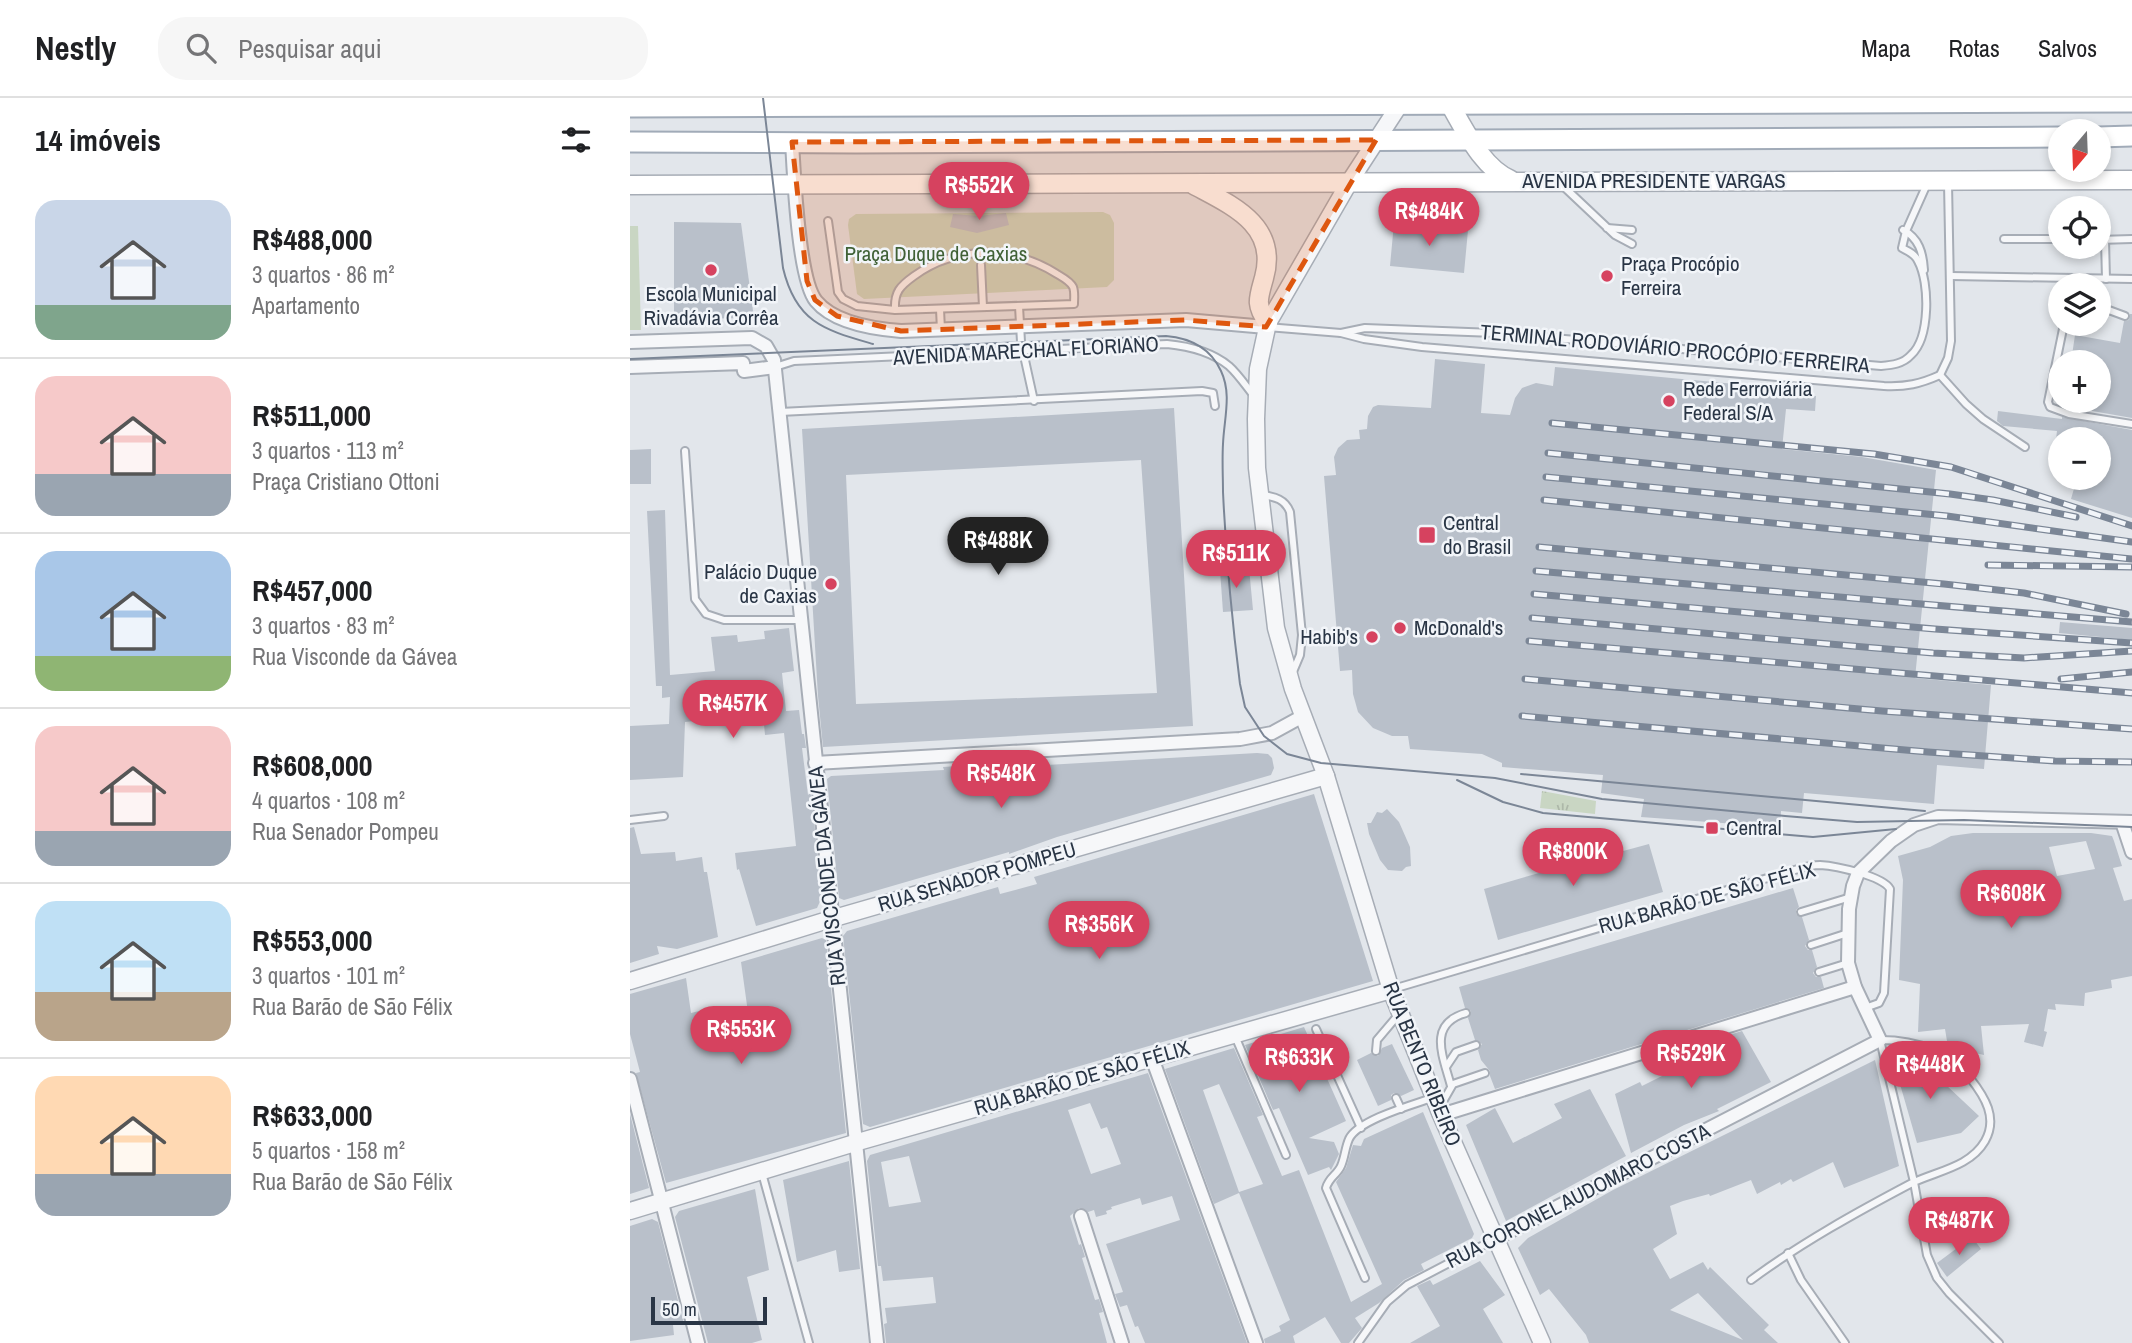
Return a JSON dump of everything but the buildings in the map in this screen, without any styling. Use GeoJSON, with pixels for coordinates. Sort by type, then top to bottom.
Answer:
{"type":"FeatureCollection","features":[{"type":"Feature","properties":{"kind":"main road"},"geometry":{"type":"LineString","coordinates":[[1448,102],[1496,172],[1514,181]]}},
{"type":"Feature","properties":{"kind":"main road"},"geometry":{"type":"LineString","coordinates":[[2111,102],[2132,112]]}},
{"type":"Feature","properties":{"kind":"main road"},"geometry":{"type":"LineString","coordinates":[[630,107],[753,103],[2132,102]]}},
{"type":"Feature","properties":{"kind":"main road"},"geometry":{"type":"LineString","coordinates":[[2111,136],[2132,136]]}},
{"type":"Feature","properties":{"kind":"main road","name":"AVENIDA PRESIDENTE VARGAS"},"geometry":{"type":"LineString","coordinates":[[630,142],[2048,137]]}},
{"type":"Feature","properties":{"kind":"main road","name":"AVENIDA PRESIDENTE VARGAS"},"geometry":{"type":"LineString","coordinates":[[630,185],[2132,180]]}},
{"type":"Feature","properties":{"kind":"main road"},"geometry":{"type":"LineString","coordinates":[[1191,183],[1240,211],[1259,231],[1267,259],[1258,302],[1267,325]]}},
{"type":"Feature","properties":{"kind":"street"},"geometry":{"type":"LineString","coordinates":[[1267,325],[1350,181],[1401,102]]}},
{"type":"Feature","properties":{"kind":"street"},"geometry":{"type":"LineString","coordinates":[[792,142],[794,186]]}},
{"type":"Feature","properties":{"kind":"street","name":"AVENIDA MARECHAL FLORIANO"},"geometry":{"type":"LineString","coordinates":[[794,186],[810,289],[820,305],[837,316],[890,330],[1186,320],[1267,325]]}},
{"type":"Feature","properties":{"kind":"street","name":"RUA BENTO RIBEIRO"},"geometry":{"type":"LineString","coordinates":[[1267,325],[1258,369],[1257,468],[1276,628],[1290,679],[1326,776],[1391,990],[1438,1107],[1542,1343]]}},
{"type":"Feature","properties":{"kind":"street"},"geometry":{"type":"LineString","coordinates":[[630,342],[752,338],[769,348],[775,367]]}},
{"type":"Feature","properties":{"kind":"street","name":"AVENIDA MARECHAL FLORIANO"},"geometry":{"type":"LineString","coordinates":[[630,367],[743,363],[744,370],[775,367]]}},
{"type":"Feature","properties":{"kind":"street","name":"RUA VISCONDE DA GÁVEA"},"geometry":{"type":"LineString","coordinates":[[775,367],[877,1343]]}},
{"type":"Feature","properties":{"kind":"street"},"geometry":{"type":"LineString","coordinates":[[815,763],[1240,739],[1272,733],[1303,716]]}},
{"type":"Feature","properties":{"kind":"street","name":"RUA SENADOR POMPEU"},"geometry":{"type":"LineString","coordinates":[[630,981],[831,919],[1326,776]]}},
{"type":"Feature","properties":{"kind":"street"},"geometry":{"type":"LineString","coordinates":[[1880,1040],[1855,987],[1848,963],[1848,933],[1851,897],[1858,873],[1891,841],[1910,827],[1930,818],[2127,822],[2132,852]]}},
{"type":"Feature","properties":{"kind":"street"},"geometry":{"type":"LineString","coordinates":[[1438,1107],[1855,987]]}},
{"type":"Feature","properties":{"kind":"street","name":"RUA BARÃO DE SÃO FÉLIX"},"geometry":{"type":"LineString","coordinates":[[630,1211],[858,1142],[1391,990]]}},
{"type":"Feature","properties":{"kind":"street","name":"RUA CORONEL AUDOMARO COSTA"},"geometry":{"type":"LineString","coordinates":[[1495,1239],[1880,1040]]}},
{"type":"Feature","properties":{"kind":"street"},"geometry":{"type":"LineString","coordinates":[[1152,1058],[1256,1343]]}},
{"type":"Feature","properties":{"kind":"street"},"geometry":{"type":"LineString","coordinates":[[630,1079],[698,1343]]}},
{"type":"Feature","properties":{"kind":"street"},"geometry":{"type":"LineString","coordinates":[[1081,1216],[1122,1343]]}},
{"type":"Feature","properties":{"kind":"lane"},"geometry":{"type":"LineString","coordinates":[[1924,279],[1914,256],[1902,248],[1904,230],[1929,180]]}},
{"type":"Feature","properties":{"kind":"lane"},"geometry":{"type":"LineString","coordinates":[[1267,325],[1341,333],[1422,347],[1907,387],[1923,383],[1940,374],[1948,358],[1951,341],[1951,276],[1948,180]]}},
{"type":"Feature","properties":{"kind":"lane"},"geometry":{"type":"LineString","coordinates":[[1558,182],[1615,235],[1632,244]]}},
{"type":"Feature","properties":{"kind":"lane"},"geometry":{"type":"LineString","coordinates":[[828,221],[836,288],[840,298],[865,308],[895,310],[1074,304],[1073,288],[1069,282],[1051,270],[1024,258],[975,253],[937,262],[914,276],[896,293],[895,310]]}},
{"type":"Feature","properties":{"kind":"lane"},"geometry":{"type":"LineString","coordinates":[[1607,228],[1632,230]]}},
{"type":"Feature","properties":{"kind":"lane","name":"TERMINAL RODOVIÁRIO PROCÓPIO FERREIRA"},"geometry":{"type":"LineString","coordinates":[[1341,333],[1365,328],[1494,333],[1881,366],[1904,361],[1913,354],[1919,344],[1926,310],[1923,254],[1917,242],[1904,230]]}},
{"type":"Feature","properties":{"kind":"lane"},"geometry":{"type":"LineString","coordinates":[[2004,239],[2048,239]]}},
{"type":"Feature","properties":{"kind":"lane"},"geometry":{"type":"LineString","coordinates":[[2111,240],[2132,239]]}},
{"type":"Feature","properties":{"kind":"lane"},"geometry":{"type":"LineString","coordinates":[[981,265],[983,307]]}},
{"type":"Feature","properties":{"kind":"lane"},"geometry":{"type":"LineString","coordinates":[[1951,276],[2048,281]]}},
{"type":"Feature","properties":{"kind":"lane"},"geometry":{"type":"LineString","coordinates":[[2111,279],[2132,279]]}},
{"type":"Feature","properties":{"kind":"lane"},"geometry":{"type":"LineString","coordinates":[[1018,306],[1023,352],[1034,401]]}},
{"type":"Feature","properties":{"kind":"lane"},"geometry":{"type":"LineString","coordinates":[[940,309],[941,330]]}},
{"type":"Feature","properties":{"kind":"lane"},"geometry":{"type":"LineString","coordinates":[[2111,311],[2125,316]]}},
{"type":"Feature","properties":{"kind":"lane"},"geometry":{"type":"LineString","coordinates":[[2062,336],[2048,402],[2050,407],[2069,414],[2132,424]]}},
{"type":"Feature","properties":{"kind":"lane","name":"AVENIDA MARECHAL FLORIANO"},"geometry":{"type":"LineString","coordinates":[[775,367],[794,361],[1167,344],[1186,346],[1229,366],[1257,399]]}},
{"type":"Feature","properties":{"kind":"lane"},"geometry":{"type":"LineString","coordinates":[[1940,374],[1983,419],[2025,447]]}},
{"type":"Feature","properties":{"kind":"lane"},"geometry":{"type":"LineString","coordinates":[[780,412],[1210,391],[1216,398],[1215,406]]}},
{"type":"Feature","properties":{"kind":"lane"},"geometry":{"type":"LineString","coordinates":[[685,450],[695,599],[706,614],[724,620],[801,620]]}},
{"type":"Feature","properties":{"kind":"lane"},"geometry":{"type":"LineString","coordinates":[[1261,494],[1282,500],[1290,512],[1303,635],[1300,655],[1290,679]]}},
{"type":"Feature","properties":{"kind":"lane"},"geometry":{"type":"LineString","coordinates":[[630,820],[664,816]]}},
{"type":"Feature","properties":{"kind":"lane","name":"RUA BARÃO DE SÃO FÉLIX"},"geometry":{"type":"LineString","coordinates":[[1391,990],[1807,866],[1826,866],[1858,873],[1884,882],[1889,887],[1884,993],[1877,1005],[1865,1008]]}},
{"type":"Feature","properties":{"kind":"lane"},"geometry":{"type":"LineString","coordinates":[[1801,912],[1851,897]]}},
{"type":"Feature","properties":{"kind":"lane"},"geometry":{"type":"LineString","coordinates":[[1811,945],[1848,933]]}},
{"type":"Feature","properties":{"kind":"lane"},"geometry":{"type":"LineString","coordinates":[[1819,972],[1848,963]]}},
{"type":"Feature","properties":{"kind":"lane"},"geometry":{"type":"LineString","coordinates":[[1376,1051],[1377,1040],[1400,1012]]}},
{"type":"Feature","properties":{"kind":"lane"},"geometry":{"type":"LineString","coordinates":[[1451,1086],[1441,1049],[1442,1032],[1449,1021],[1466,1013]]}},
{"type":"Feature","properties":{"kind":"lane"},"geometry":{"type":"LineString","coordinates":[[1316,1029],[1361,1128]]}},
{"type":"Feature","properties":{"kind":"lane"},"geometry":{"type":"LineString","coordinates":[[1234,1035],[1286,1155]]}},
{"type":"Feature","properties":{"kind":"lane"},"geometry":{"type":"LineString","coordinates":[[1751,1280],[1788,1253],[1914,1182],[1966,1161],[1984,1142],[1990,1129],[1990,1110],[1982,1093],[1968,1075],[1931,1048],[1900,1040],[1880,1040],[1914,1182],[1927,1255],[1937,1278],[1999,1343]]}},
{"type":"Feature","properties":{"kind":"lane"},"geometry":{"type":"LineString","coordinates":[[1446,1068],[1456,1052],[1476,1045]]}},
{"type":"Feature","properties":{"kind":"lane"},"geometry":{"type":"LineString","coordinates":[[1365,1278],[1326,1188],[1328,1181],[1339,1171],[1348,1141],[1361,1128],[1401,1109],[1438,1107],[1451,1086],[1485,1073]]}},
{"type":"Feature","properties":{"kind":"lane"},"geometry":{"type":"LineString","coordinates":[[1396,1098],[1401,1109]]}},
{"type":"Feature","properties":{"kind":"lane"},"geometry":{"type":"LineString","coordinates":[[762,1171],[809,1343]]}},
{"type":"Feature","properties":{"kind":"lane","name":"RUA CORONEL AUDOMARO COSTA"},"geometry":{"type":"LineString","coordinates":[[1358,1343],[1387,1302],[1407,1284],[1495,1239]]}},
{"type":"Feature","properties":{"kind":"lane"},"geometry":{"type":"LineString","coordinates":[[1788,1253],[1801,1280],[1844,1343]]}},
{"type":"Feature","properties":{"kind":"highlighted area"},"geometry":{"type":"Polygon","coordinates":[[[1376,140],[1266,327],[1186,320],[901,331],[837,316],[815,300],[807,281],[792,142],[1376,140]]]}},
{"type":"Feature","properties":{"kind":"green space","name":"Praça Duque de Caxias"},"geometry":{"type":"Polygon","coordinates":[[[1103,212],[1110,215],[1114,223],[1114,280],[1107,287],[864,299],[857,294],[848,225],[849,219],[856,214],[1103,212]]]}},
{"type":"Feature","properties":{"kind":"green space"},"geometry":{"type":"Polygon","coordinates":[[[630,226],[638,226],[641,330],[630,330],[630,226]]]}},
{"type":"Feature","properties":{"kind":"green space"},"geometry":{"type":"Polygon","coordinates":[[[1542,791],[1596,801],[1595,814],[1540,808],[1542,791]]]}},
{"type":"Feature","properties":{"kind":"tram line"},"geometry":{"type":"LineString","coordinates":[[763,98],[783,268],[789,286],[796,301],[815,321],[841,334],[873,344]]}},
{"type":"Feature","properties":{"kind":"tram line"},"geometry":{"type":"LineString","coordinates":[[630,359],[1166,336],[1183,339],[1205,350],[1216,363],[1224,380],[1227,398],[1223,492],[1240,684],[1245,707],[1264,736],[1287,754],[1321,763],[1495,778],[1602,799],[1785,816],[1857,822],[1964,820],[2132,827]]}},
{"type":"Feature","properties":{"kind":"tram line"},"geometry":{"type":"LineString","coordinates":[[1521,774],[1925,811]]}},
{"type":"Feature","properties":{"kind":"tram line"},"geometry":{"type":"LineString","coordinates":[[1457,780],[1503,802],[1543,813],[1813,837],[1896,829]]}},
{"type":"Feature","properties":{"kind":"railway"},"geometry":{"type":"LineString","coordinates":[[1552,423],[1874,454],[1951,467],[2132,526]]}},
{"type":"Feature","properties":{"kind":"railway"},"geometry":{"type":"LineString","coordinates":[[1548,453],[1950,494],[2076,517]]}},
{"type":"Feature","properties":{"kind":"railway"},"geometry":{"type":"LineString","coordinates":[[1546,477],[1947,516],[2132,542]]}},
{"type":"Feature","properties":{"kind":"railway"},"geometry":{"type":"LineString","coordinates":[[1544,500],[2132,559]]}},
{"type":"Feature","properties":{"kind":"railway"},"geometry":{"type":"LineString","coordinates":[[1539,547],[2024,593],[2126,614]]}},
{"type":"Feature","properties":{"kind":"railway"},"geometry":{"type":"LineString","coordinates":[[1988,565],[2132,567]]}},
{"type":"Feature","properties":{"kind":"railway"},"geometry":{"type":"LineString","coordinates":[[1536,571],[2132,622]]}},
{"type":"Feature","properties":{"kind":"railway"},"geometry":{"type":"LineString","coordinates":[[1534,594],[1935,629],[2132,643]]}},
{"type":"Feature","properties":{"kind":"railway"},"geometry":{"type":"LineString","coordinates":[[1532,618],[1933,653],[2024,658],[2132,651]]}},
{"type":"Feature","properties":{"kind":"railway"},"geometry":{"type":"LineString","coordinates":[[1529,641],[2132,693]]}},
{"type":"Feature","properties":{"kind":"railway"},"geometry":{"type":"LineString","coordinates":[[2061,679],[2132,672]]}},
{"type":"Feature","properties":{"kind":"railway"},"geometry":{"type":"LineString","coordinates":[[1525,679],[1882,711],[2132,729]]}},
{"type":"Feature","properties":{"kind":"railway"},"geometry":{"type":"LineString","coordinates":[[1522,716],[1928,752],[2055,761],[2132,762]]}},
{"type":"Feature","properties":{"kind":"place","name":"Escola Municipal Rivadávia Corrêa"},"geometry":{"type":"Point","coordinates":[711,270]}},
{"type":"Feature","properties":{"kind":"place","name":"Praça Procópio Ferreira"},"geometry":{"type":"Point","coordinates":[1607,276]}},
{"type":"Feature","properties":{"kind":"place","name":"Rede Ferroviária Federal S/A"},"geometry":{"type":"Point","coordinates":[1669,401]}},
{"type":"Feature","properties":{"kind":"place","name":"Central do Brasil"},"geometry":{"type":"Point","coordinates":[1427,535]}},
{"type":"Feature","properties":{"kind":"place","name":"Palácio Duque de Caxias"},"geometry":{"type":"Point","coordinates":[831,584]}},
{"type":"Feature","properties":{"kind":"place","name":"McDonald's"},"geometry":{"type":"Point","coordinates":[1400,628]}},
{"type":"Feature","properties":{"kind":"place","name":"Habib's"},"geometry":{"type":"Point","coordinates":[1372,637]}},
{"type":"Feature","properties":{"kind":"place","name":"Central"},"geometry":{"type":"Point","coordinates":[1712,828]}}]}
